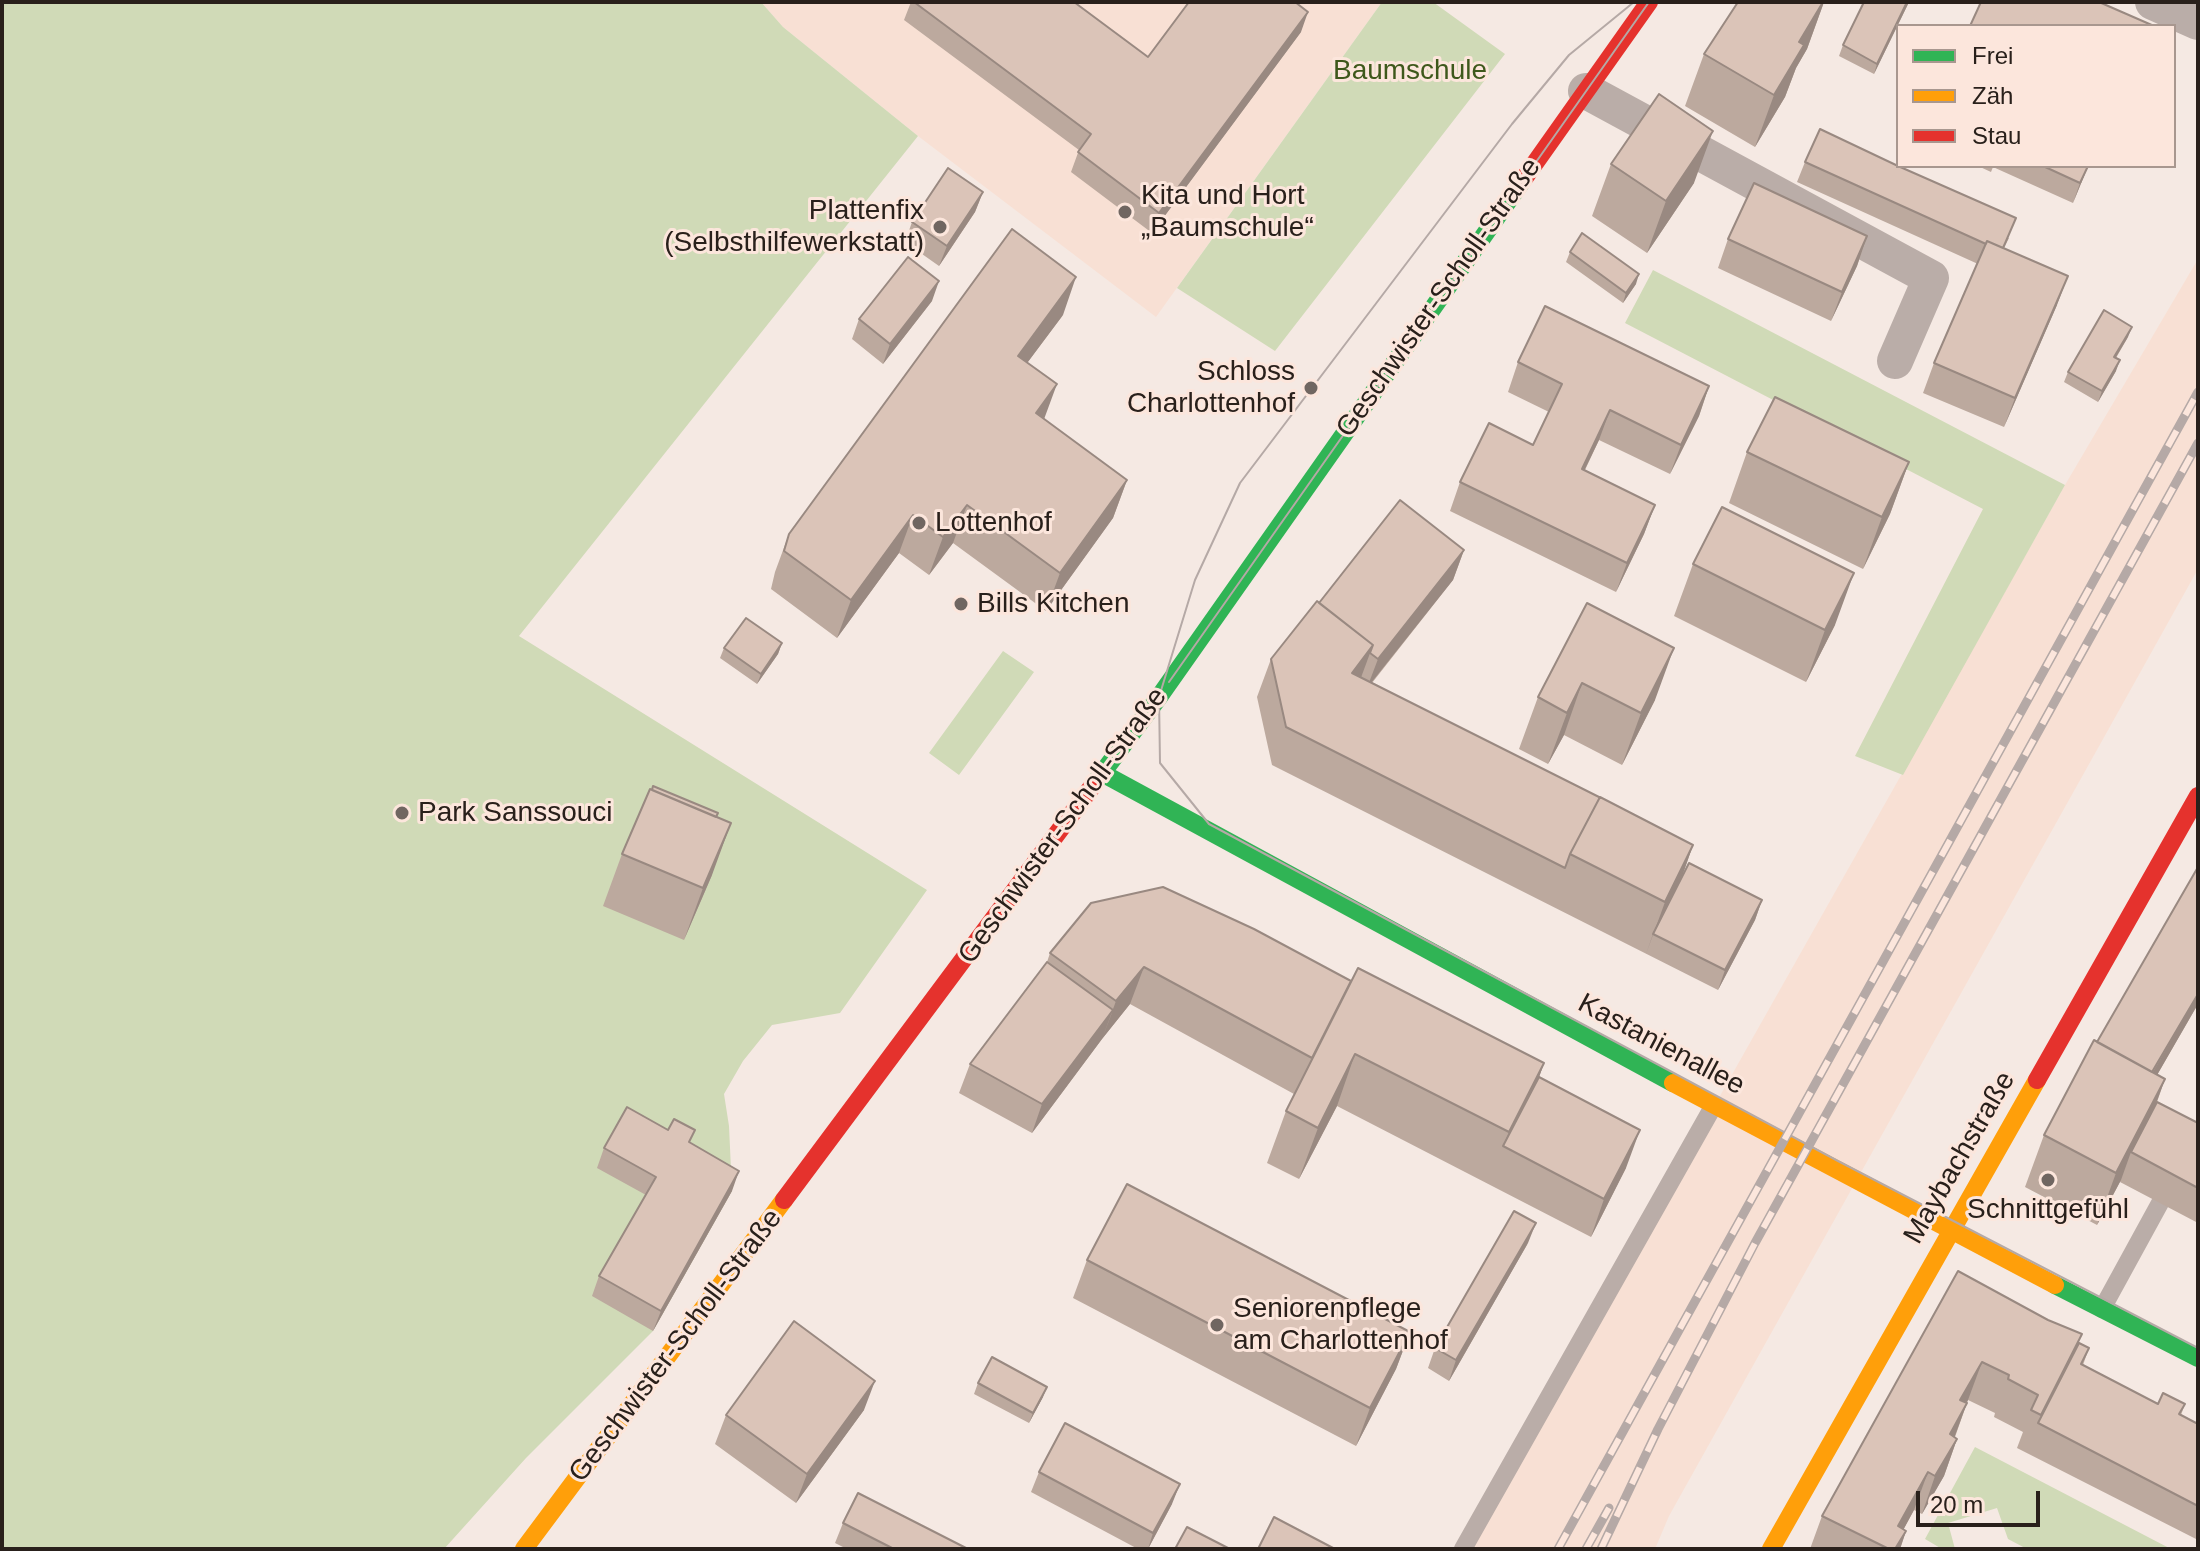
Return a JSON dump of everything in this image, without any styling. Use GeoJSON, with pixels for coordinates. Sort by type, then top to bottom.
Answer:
{"type":"FeatureCollection","features":[{"type":"Feature","properties":{"kind":"street","name":"Geschwister-Scholl-Straße"},"geometry":{"type":"LineString","coordinates":[[524,1549],[1159,697],[1649,2]]}},
{"type":"Feature","properties":{"kind":"street"},"geometry":{"type":"LineString","coordinates":[[2153,2],[2198,22]]}},
{"type":"Feature","properties":{"kind":"street"},"geometry":{"type":"LineString","coordinates":[[1586,91],[1931,278],[1895,361]]}},
{"type":"Feature","properties":{"kind":"street","name":"Kastanienallee"},"geometry":{"type":"LineString","coordinates":[[1102,773],[1950,1231],[2198,1358]]}},
{"type":"Feature","properties":{"kind":"street","name":"Maybachstraße"},"geometry":{"type":"LineString","coordinates":[[1771,1549],[2198,796]]}},
{"type":"Feature","properties":{"kind":"lane"},"geometry":{"type":"LineString","coordinates":[[1463,1549],[1714,1105]]}},
{"type":"Feature","properties":{"kind":"lane"},"geometry":{"type":"LineString","coordinates":[[2102,1309],[2160,1203]]}},
{"type":"Feature","properties":{"kind":"shaded area","name":"Kita und Hort „Baumschule“"},"geometry":{"type":"Polygon","coordinates":[[[761,2],[1382,2],[1156,317],[918,136],[783,27],[761,2]]]}},
{"type":"Feature","properties":{"kind":"shaded area"},"geometry":{"type":"Polygon","coordinates":[[[2198,259],[2198,569],[1669,1516],[1655,1549],[1464,1549],[2065,485],[2198,259]]]}},
{"type":"Feature","properties":{"kind":"green space","name":"Park Sanssouci"},"geometry":{"type":"Polygon","coordinates":[[[2,2],[761,2],[783,27],[918,136],[519,636],[927,890],[840,1013],[772,1025],[743,1061],[724,1094],[732,1191],[653,1331],[526,1458],[444,1549],[2,1549],[2,2]]]}},
{"type":"Feature","properties":{"kind":"green space","name":"Baumschule"},"geometry":{"type":"Polygon","coordinates":[[[1382,2],[1433,2],[1505,54],[1275,351],[1177,288],[1382,2]]]}},
{"type":"Feature","properties":{"kind":"green space"},"geometry":{"type":"Polygon","coordinates":[[[1653,270],[2065,485],[1903,775],[1855,756],[1983,509],[1625,323],[1653,270]]]}},
{"type":"Feature","properties":{"kind":"green space"},"geometry":{"type":"Polygon","coordinates":[[[1003,651],[1034,672],[959,775],[929,753],[1003,651]]]}},
{"type":"Feature","properties":{"kind":"green space"},"geometry":{"type":"Polygon","coordinates":[[[1975,1447],[2171,1549],[2027,1549],[2008,1539],[1997,1508],[1948,1523],[1955,1549],[1942,1549],[1925,1539],[1975,1447]]]}},
{"type":"Feature","properties":{"kind":"building"},"geometry":{"type":"Polygon","coordinates":[[[914,2],[1074,2],[1148,57],[1189,2],[1295,2],[1308,12],[1159,213],[1078,152],[1091,134],[914,2]]]}},
{"type":"Feature","properties":{"kind":"building"},"geometry":{"type":"Polygon","coordinates":[[[1738,2],[1823,2],[1799,42],[1804,45],[1774,95],[1704,54],[1738,2]]]}},
{"type":"Feature","properties":{"kind":"building"},"geometry":{"type":"Polygon","coordinates":[[[1864,2],[1907,2],[1877,64],[1843,45],[1864,2]]]}},
{"type":"Feature","properties":{"kind":"building"},"geometry":{"type":"Polygon","coordinates":[[[1981,2],[2099,2],[2149,24],[1971,24],[1981,2]]]}},
{"type":"Feature","properties":{"kind":"building"},"geometry":{"type":"Polygon","coordinates":[[[1659,94],[1713,131],[1666,201],[1611,164],[1659,94]]]}},
{"type":"Feature","properties":{"kind":"building"},"geometry":{"type":"Polygon","coordinates":[[[1820,129],[1896,165],[1896,168],[1903,168],[2016,218],[2003,248],[1987,241],[1986,244],[1805,162],[1820,129]]]}},
{"type":"Feature","properties":{"kind":"building"},"geometry":{"type":"Polygon","coordinates":[[[948,168],[983,192],[947,246],[912,222],[948,168]]]}},
{"type":"Feature","properties":{"kind":"building"},"geometry":{"type":"Polygon","coordinates":[[[2047,168],[2087,168],[2080,183],[2047,168]]]}},
{"type":"Feature","properties":{"kind":"building"},"geometry":{"type":"Polygon","coordinates":[[[1754,183],[1867,236],[1842,292],[1728,239],[1754,183]]]}},
{"type":"Feature","properties":{"kind":"building"},"geometry":{"type":"Polygon","coordinates":[[[1012,229],[1076,277],[1018,356],[1057,384],[1036,413],[1127,480],[1060,573],[967,505],[943,537],[913,515],[851,600],[784,551],[789,534],[1012,229]]]}},
{"type":"Feature","properties":{"kind":"building"},"geometry":{"type":"Polygon","coordinates":[[[1582,233],[1639,274],[1626,293],[1570,252],[1582,233]]]}},
{"type":"Feature","properties":{"kind":"building"},"geometry":{"type":"Polygon","coordinates":[[[1987,241],[2068,276],[2015,398],[1934,363],[1987,241]]]}},
{"type":"Feature","properties":{"kind":"building"},"geometry":{"type":"Polygon","coordinates":[[[908,257],[939,281],[890,344],[859,319],[908,257]]]}},
{"type":"Feature","properties":{"kind":"building"},"geometry":{"type":"Polygon","coordinates":[[[1545,306],[1709,386],[1681,445],[1610,410],[1582,469],[1655,505],[1627,563],[1460,482],[1489,423],[1533,445],[1562,384],[1518,362],[1545,306]]]}},
{"type":"Feature","properties":{"kind":"building"},"geometry":{"type":"Polygon","coordinates":[[[2104,310],[2132,327],[2114,357],[2120,360],[2102,391],[2068,372],[2104,310]]]}},
{"type":"Feature","properties":{"kind":"building"},"geometry":{"type":"Polygon","coordinates":[[[1775,397],[1909,462],[1882,517],[1747,452],[1775,397]]]}},
{"type":"Feature","properties":{"kind":"building"},"geometry":{"type":"Polygon","coordinates":[[[1400,500],[1464,550],[1378,659],[1370,653],[1373,645],[1319,603],[1400,500]]]}},
{"type":"Feature","properties":{"kind":"building"},"geometry":{"type":"Polygon","coordinates":[[[1722,507],[1854,573],[1825,630],[1693,564],[1722,507]]]}},
{"type":"Feature","properties":{"kind":"building"},"geometry":{"type":"Polygon","coordinates":[[[1317,601],[1373,645],[1352,673],[1600,797],[1565,868],[1286,727],[1271,659],[1317,601]]]}},
{"type":"Feature","properties":{"kind":"building"},"geometry":{"type":"Polygon","coordinates":[[[1587,603],[1674,648],[1641,713],[1582,683],[1567,713],[1538,697],[1587,603]]]}},
{"type":"Feature","properties":{"kind":"building"},"geometry":{"type":"Polygon","coordinates":[[[746,618],[782,643],[761,674],[724,648],[746,618]]]}},
{"type":"Feature","properties":{"kind":"building"},"geometry":{"type":"Polygon","coordinates":[[[653,786],[718,813],[716,817],[652,790],[653,786]]]}},
{"type":"Feature","properties":{"kind":"building"},"geometry":{"type":"Polygon","coordinates":[[[650,789],[731,823],[703,888],[622,854],[650,789]]]}},
{"type":"Feature","properties":{"kind":"building"},"geometry":{"type":"Polygon","coordinates":[[[1600,797],[1693,845],[1665,902],[1570,854],[1600,797]]]}},
{"type":"Feature","properties":{"kind":"building"},"geometry":{"type":"Polygon","coordinates":[[[1689,863],[1762,900],[1725,970],[1653,934],[1689,863]]]}},
{"type":"Feature","properties":{"kind":"building"},"geometry":{"type":"Polygon","coordinates":[[[2198,867],[2198,994],[2152,1072],[2097,1042],[2198,867]]]}},
{"type":"Feature","properties":{"kind":"building"},"geometry":{"type":"Polygon","coordinates":[[[1163,887],[1254,929],[1351,981],[1312,1058],[1144,967],[1116,1001],[1050,953],[1091,903],[1163,887]]]}},
{"type":"Feature","properties":{"kind":"building"},"geometry":{"type":"Polygon","coordinates":[[[1047,962],[1113,1010],[1042,1104],[970,1064],[1047,962]]]}},
{"type":"Feature","properties":{"kind":"building"},"geometry":{"type":"Polygon","coordinates":[[[1358,968],[1544,1063],[1509,1132],[1355,1054],[1318,1128],[1286,1111],[1358,968]]]}},
{"type":"Feature","properties":{"kind":"building"},"geometry":{"type":"Polygon","coordinates":[[[2094,1040],[2165,1079],[2116,1173],[2044,1135],[2094,1040]]]}},
{"type":"Feature","properties":{"kind":"building"},"geometry":{"type":"Polygon","coordinates":[[[1539,1077],[1640,1130],[1604,1199],[1503,1146],[1539,1077]]]}},
{"type":"Feature","properties":{"kind":"building"},"geometry":{"type":"Polygon","coordinates":[[[2157,1102],[2198,1123],[2198,1188],[2131,1152],[2157,1102]]]}},
{"type":"Feature","properties":{"kind":"building"},"geometry":{"type":"Polygon","coordinates":[[[627,1107],[668,1130],[674,1119],[695,1130],[689,1142],[739,1171],[661,1311],[599,1276],[656,1177],[604,1148],[627,1107]]]}},
{"type":"Feature","properties":{"kind":"building"},"geometry":{"type":"Polygon","coordinates":[[[1127,1184],[1410,1332],[1370,1408],[1087,1260],[1127,1184]]]}},
{"type":"Feature","properties":{"kind":"building"},"geometry":{"type":"Polygon","coordinates":[[[1514,1211],[1536,1223],[1456,1360],[1435,1348],[1514,1211]]]}},
{"type":"Feature","properties":{"kind":"building"},"geometry":{"type":"Polygon","coordinates":[[[1958,1271],[2048,1320],[2082,1334],[2041,1415],[2031,1410],[2038,1395],[2008,1379],[2009,1375],[1982,1362],[1960,1400],[1967,1403],[1950,1434],[1957,1439],[1935,1476],[1928,1472],[1898,1526],[1906,1531],[1895,1549],[1889,1549],[1822,1516],[1958,1271]]]}},
{"type":"Feature","properties":{"kind":"building"},"geometry":{"type":"Polygon","coordinates":[[[794,1321],[875,1381],[807,1474],[726,1415],[794,1321]]]}},
{"type":"Feature","properties":{"kind":"building"},"geometry":{"type":"Polygon","coordinates":[[[2079,1343],[2089,1348],[2081,1364],[2158,1404],[2163,1393],[2185,1404],[2179,1414],[2198,1424],[2198,1506],[2038,1423],[2079,1343]]]}},
{"type":"Feature","properties":{"kind":"building"},"geometry":{"type":"Polygon","coordinates":[[[992,1357],[1047,1387],[1033,1413],[978,1383],[992,1357]]]}},
{"type":"Feature","properties":{"kind":"building"},"geometry":{"type":"Polygon","coordinates":[[[1065,1423],[1180,1484],[1153,1533],[1039,1472],[1065,1423]]]}},
{"type":"Feature","properties":{"kind":"building"},"geometry":{"type":"Polygon","coordinates":[[[858,1493],[968,1549],[894,1549],[843,1523],[858,1493]]]}},
{"type":"Feature","properties":{"kind":"building"},"geometry":{"type":"Polygon","coordinates":[[[1274,1517],[1335,1549],[1258,1549],[1274,1517]]]}},
{"type":"Feature","properties":{"kind":"building"},"geometry":{"type":"Polygon","coordinates":[[[1187,1527],[1230,1549],[1175,1549],[1187,1527]]]}},
{"type":"Feature","properties":{"kind":"tram line"},"geometry":{"type":"LineString","coordinates":[[1634,2],[1569,55],[1512,124],[1240,483],[1195,580],[1159,697],[1160,763],[1209,824],[1838,1161],[2198,1348]]}},
{"type":"Feature","properties":{"kind":"tram line"},"geometry":{"type":"LineString","coordinates":[[1169,682],[1649,2]]}},
{"type":"Feature","properties":{"kind":"railway"},"geometry":{"type":"LineString","coordinates":[[1558,1549],[2198,392]]}},
{"type":"Feature","properties":{"kind":"railway"},"geometry":{"type":"LineString","coordinates":[[1601,1549],[1658,1429],[1755,1243],[2198,443]]}},
{"type":"Feature","properties":{"kind":"railway"},"geometry":{"type":"LineString","coordinates":[[1586,1549],[1609,1508]]}},
{"type":"Feature","properties":{"kind":"traffic: fast"},"geometry":{"type":"LineString","coordinates":[[1094,784],[1159,697],[1523,180]]}},
{"type":"Feature","properties":{"kind":"traffic: fast"},"geometry":{"type":"LineString","coordinates":[[1102,773],[1673,1083]]}},
{"type":"Feature","properties":{"kind":"traffic: fast"},"geometry":{"type":"LineString","coordinates":[[2055,1285],[2198,1358]]}},
{"type":"Feature","properties":{"kind":"traffic: slow"},"geometry":{"type":"LineString","coordinates":[[1771,1549],[2037,1080]]}},
{"type":"Feature","properties":{"kind":"traffic: slow"},"geometry":{"type":"LineString","coordinates":[[1673,1083],[2055,1285]]}},
{"type":"Feature","properties":{"kind":"traffic: slow"},"geometry":{"type":"LineString","coordinates":[[524,1549],[784,1200]]}},
{"type":"Feature","properties":{"kind":"traffic: jam"},"geometry":{"type":"LineString","coordinates":[[1523,180],[1649,2]]}},
{"type":"Feature","properties":{"kind":"traffic: jam"},"geometry":{"type":"LineString","coordinates":[[784,1200],[1094,784]]}},
{"type":"Feature","properties":{"kind":"traffic: jam"},"geometry":{"type":"LineString","coordinates":[[2037,1080],[2198,796]]}},
{"type":"Feature","properties":{"kind":"place","name":"Kita und Hort „Baumschule“"},"geometry":{"type":"Point","coordinates":[1125,212]}},
{"type":"Feature","properties":{"kind":"place","name":"Plattenfix (Selbsthilfewerkstatt)"},"geometry":{"type":"Point","coordinates":[940,227]}},
{"type":"Feature","properties":{"kind":"place","name":"Schloss Charlottenhof"},"geometry":{"type":"Point","coordinates":[1311,388]}},
{"type":"Feature","properties":{"kind":"place","name":"Lottenhof"},"geometry":{"type":"Point","coordinates":[919,523]}},
{"type":"Feature","properties":{"kind":"place","name":"Bills Kitchen"},"geometry":{"type":"Point","coordinates":[961,604]}},
{"type":"Feature","properties":{"kind":"place","name":"Park Sanssouci"},"geometry":{"type":"Point","coordinates":[402,813]}},
{"type":"Feature","properties":{"kind":"place","name":"Schnittgefühl"},"geometry":{"type":"Point","coordinates":[2048,1180]}},
{"type":"Feature","properties":{"kind":"place","name":"Seniorenpflege am Charlottenhof"},"geometry":{"type":"Point","coordinates":[1217,1325]}}]}
